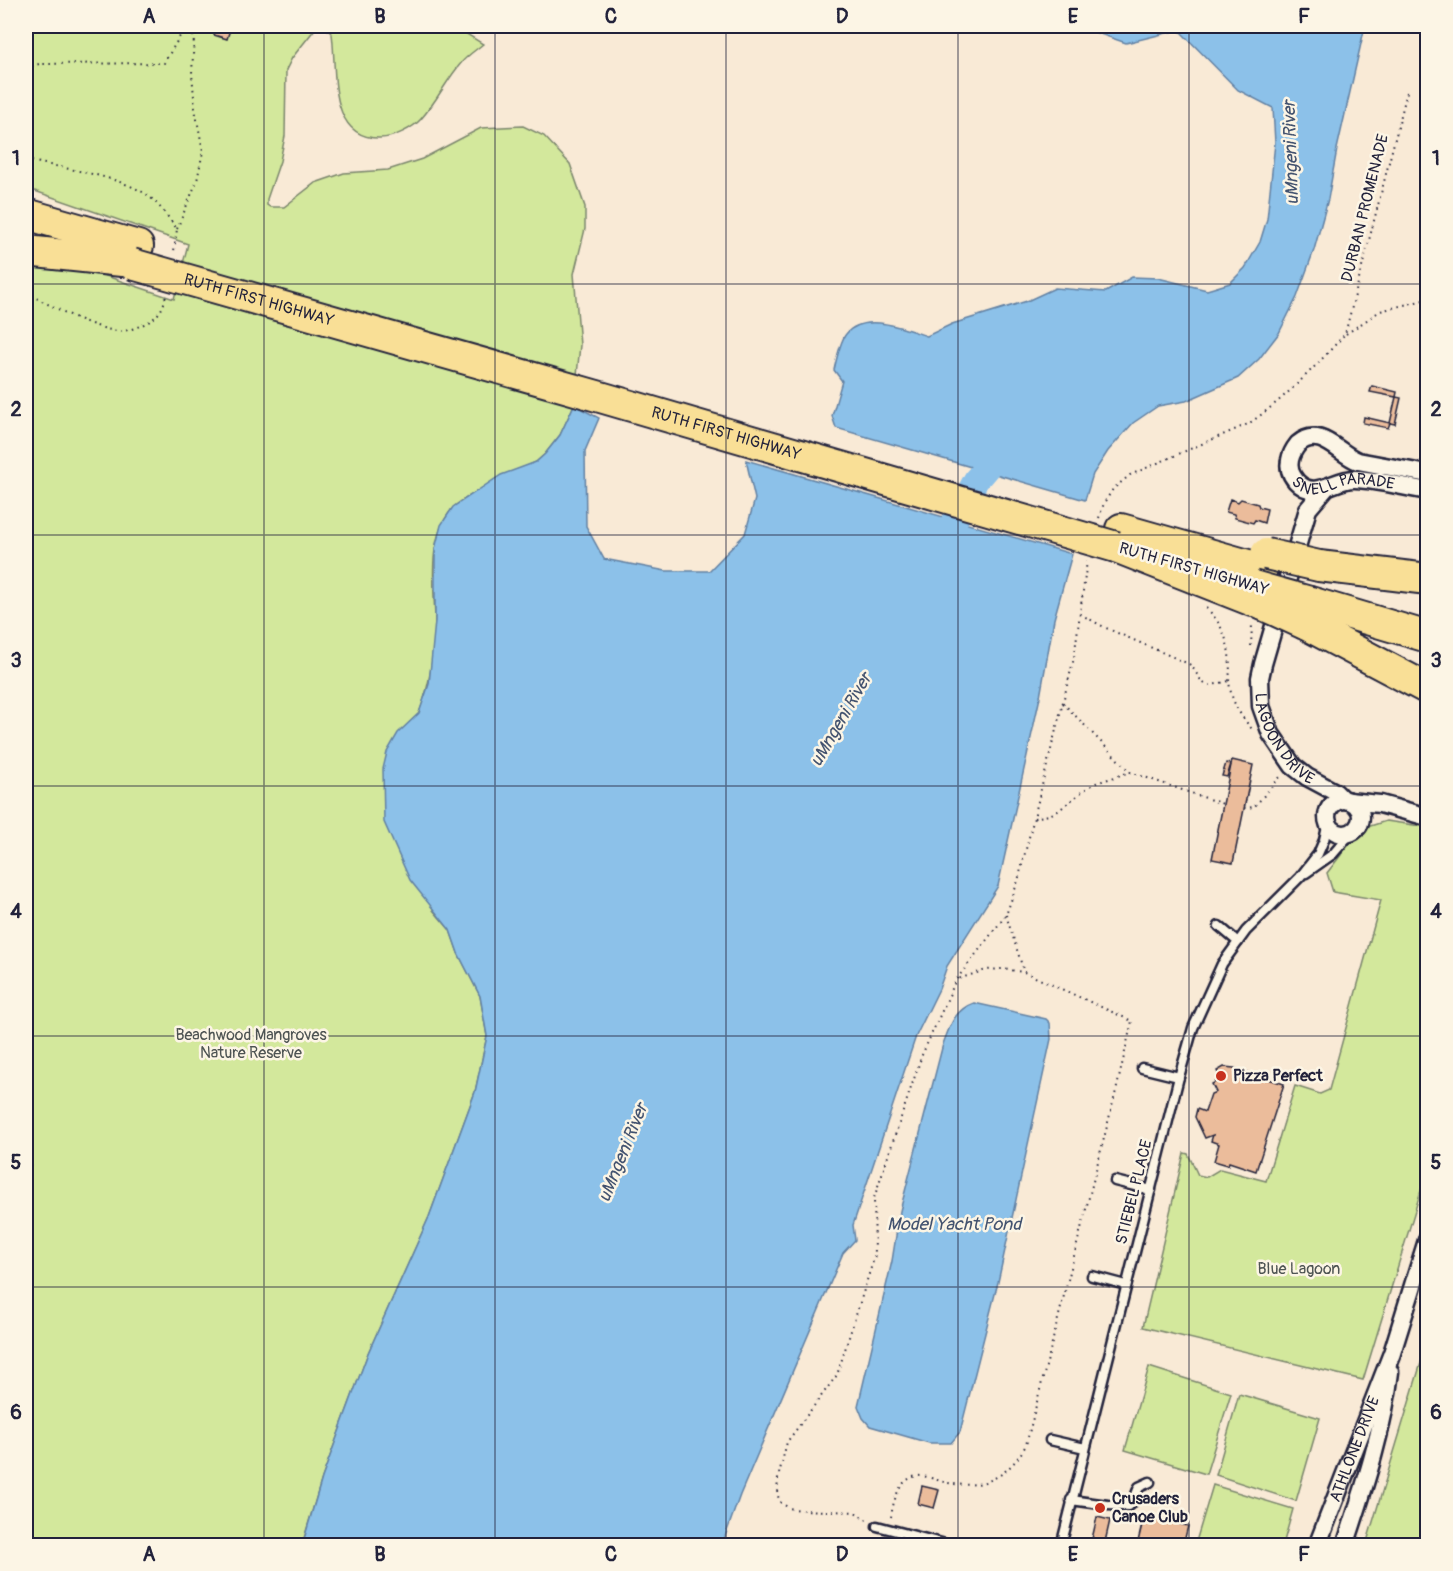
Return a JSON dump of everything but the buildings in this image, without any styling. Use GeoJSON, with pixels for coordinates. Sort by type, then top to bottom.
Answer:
{"type":"FeatureCollection","features":[{"type":"Feature","properties":{"kind":"highway"},"geometry":{"type":"LineString","coordinates":[[26,206],[129,253]]}},
{"type":"Feature","properties":{"kind":"highway","name":"RUTH FIRST HIGHWAY"},"geometry":{"type":"LineString","coordinates":[[26,214],[129,253],[575,390],[1119,533],[1313,594],[1428,637]]}},
{"type":"Feature","properties":{"kind":"highway","name":"RUTH FIRST HIGHWAY"},"geometry":{"type":"LineString","coordinates":[[26,233],[129,253]]}},
{"type":"Feature","properties":{"kind":"highway"},"geometry":{"type":"LineString","coordinates":[[26,251],[129,253]]}},
{"type":"Feature","properties":{"kind":"highway"},"geometry":{"type":"LineString","coordinates":[[1258,578],[1313,594],[1428,579]]}},
{"type":"Feature","properties":{"kind":"highway"},"geometry":{"type":"LineString","coordinates":[[1313,594],[1328,635],[1428,689]]}},
{"type":"Feature","properties":{"kind":"highway","name":"RUTH FIRST HIGHWAY"},"geometry":{"type":"LineString","coordinates":[[1313,594],[1428,617]]}},
{"type":"Feature","properties":{"kind":"street","name":"SNELL PARADE"},"geometry":{"type":"LineString","coordinates":[[1428,474],[1349,458],[1325,439],[1309,438],[1302,441],[1291,454],[1290,470],[1293,477],[1304,488],[1325,489],[1342,480],[1355,479],[1428,491]]}},
{"type":"Feature","properties":{"kind":"street","name":"LAGOON DRIVE"},"geometry":{"type":"LineString","coordinates":[[1325,489],[1308,509],[1260,678],[1260,699],[1264,719],[1271,734],[1293,766],[1346,801],[1367,802],[1428,817]]}},
{"type":"Feature","properties":{"kind":"street"},"geometry":{"type":"LineString","coordinates":[[1356,827],[1359,811],[1356,806],[1346,801],[1338,801],[1330,808],[1328,823],[1335,832],[1347,834],[1380,812],[1396,808]]}},
{"type":"Feature","properties":{"kind":"street","name":"ATHLONE DRIVE"},"geometry":{"type":"LineString","coordinates":[[1317,1545],[1392,1353],[1428,1237]]}},
{"type":"Feature","properties":{"kind":"street","name":"ATHLONE DRIVE"},"geometry":{"type":"LineString","coordinates":[[1344,1545],[1382,1421],[1392,1353]]}},
{"type":"Feature","properties":{"kind":"lane","name":"STIEBEL PLACE"},"geometry":{"type":"LineString","coordinates":[[1061,1545],[1193,1028],[1222,964],[1262,915],[1300,877],[1322,847],[1328,823]]}},
{"type":"Feature","properties":{"kind":"lane","name":"STIEBEL PLACE"},"geometry":{"type":"LineString","coordinates":[[1300,877],[1333,854],[1356,827]]}},
{"type":"Feature","properties":{"kind":"lane"},"geometry":{"type":"LineString","coordinates":[[1219,926],[1238,942]]}},
{"type":"Feature","properties":{"kind":"lane"},"geometry":{"type":"LineString","coordinates":[[1142,1068],[1179,1077]]}},
{"type":"Feature","properties":{"kind":"lane"},"geometry":{"type":"LineString","coordinates":[[1115,1180],[1151,1190]]}},
{"type":"Feature","properties":{"kind":"lane"},"geometry":{"type":"LineString","coordinates":[[1092,1276],[1126,1285]]}},
{"type":"Feature","properties":{"kind":"lane"},"geometry":{"type":"LineString","coordinates":[[1050,1440],[1084,1449]]}},
{"type":"Feature","properties":{"kind":"lane"},"geometry":{"type":"LineString","coordinates":[[1071,1500],[1128,1506],[1139,1487],[1150,1482]]}},
{"type":"Feature","properties":{"kind":"lane"},"geometry":{"type":"LineString","coordinates":[[878,1526],[953,1545]]}},
{"type":"Feature","properties":{"kind":"path"},"geometry":{"type":"LineString","coordinates":[[26,68],[39,64],[164,63],[185,26],[194,37],[192,73],[195,109],[203,151],[197,182],[177,229]]}},
{"type":"Feature","properties":{"kind":"path","name":"DURBAN PROMENADE"},"geometry":{"type":"LineString","coordinates":[[1345,334],[1407,87]]}},
{"type":"Feature","properties":{"kind":"path"},"geometry":{"type":"LineString","coordinates":[[1119,533],[1104,503],[1113,489],[1130,475],[1248,424],[1265,412],[1345,334],[1380,311],[1428,299]]}},
{"type":"Feature","properties":{"kind":"path"},"geometry":{"type":"LineString","coordinates":[[878,1526],[855,1512],[789,1508],[780,1502],[777,1493],[778,1478],[787,1442],[837,1375],[875,1255],[874,1198],[922,1055],[956,980],[1006,915],[1018,881],[1074,658],[1088,556]]}},
{"type":"Feature","properties":{"kind":"path"},"geometry":{"type":"LineString","coordinates":[[1201,603],[1215,616],[1225,636],[1231,661],[1230,693],[1238,713],[1254,732]]}},
{"type":"Feature","properties":{"kind":"path"},"geometry":{"type":"LineString","coordinates":[[1080,614],[1106,628],[1189,664],[1204,683],[1209,685],[1229,681]]}},
{"type":"Feature","properties":{"kind":"path"},"geometry":{"type":"LineString","coordinates":[[1062,703],[1130,772],[1223,804]]}},
{"type":"Feature","properties":{"kind":"path"},"geometry":{"type":"LineString","coordinates":[[1245,808],[1254,807],[1266,796],[1285,771],[1293,766]]}},
{"type":"Feature","properties":{"kind":"path"},"geometry":{"type":"LineString","coordinates":[[1034,818],[1058,811],[1096,783],[1130,772]]}},
{"type":"Feature","properties":{"kind":"path"},"geometry":{"type":"LineString","coordinates":[[1006,915],[1024,972]]}},
{"type":"Feature","properties":{"kind":"path"},"geometry":{"type":"LineString","coordinates":[[890,1528],[896,1494],[911,1479],[921,1477],[950,1483],[976,1484],[990,1481],[1009,1469],[1026,1445],[1132,1021],[1024,972],[1002,969],[986,970],[956,980]]}},
{"type":"Feature","properties":{"kind":"green space","name":"Beachwood Mangroves Nature Reserve"},"geometry":{"type":"Polygon","coordinates":[[[26,26],[454,26],[483,44],[462,62],[418,122],[408,129],[385,138],[363,135],[351,127],[343,115],[335,83],[332,34],[326,28],[315,29],[292,58],[286,70],[285,136],[267,205],[284,207],[315,183],[344,173],[388,170],[422,159],[481,128],[523,126],[544,136],[570,164],[585,207],[585,229],[574,274],[580,345],[574,405],[560,435],[536,462],[478,491],[452,509],[444,521],[435,547],[433,655],[419,713],[433,910],[450,930],[458,953],[480,996],[487,1036],[475,1092],[429,1217],[368,1353],[322,1478],[302,1545],[26,1545],[26,1228],[31,1157],[26,1116],[26,265],[106,276],[174,299],[188,244],[26,188],[26,26]]]}},
{"type":"Feature","properties":{"kind":"green space","name":"Blue Lagoon"},"geometry":{"type":"Polygon","coordinates":[[[1386,821],[1427,827],[1427,1171],[1363,1380],[1143,1327],[1184,1153],[1188,1154],[1198,1175],[1207,1177],[1220,1169],[1266,1181],[1295,1086],[1320,1094],[1329,1090],[1381,900],[1333,892],[1327,873],[1361,829],[1386,821]]]}},
{"type":"Feature","properties":{"kind":"green space"},"geometry":{"type":"Polygon","coordinates":[[[1427,1343],[1427,1545],[1366,1545],[1427,1343]]]}},
{"type":"Feature","properties":{"kind":"green space"},"geometry":{"type":"Polygon","coordinates":[[[1149,1367],[1231,1393],[1206,1474],[1125,1450],[1149,1367]]]}},
{"type":"Feature","properties":{"kind":"green space"},"geometry":{"type":"Polygon","coordinates":[[[1239,1394],[1320,1418],[1296,1501],[1216,1475],[1239,1394]]]}},
{"type":"Feature","properties":{"kind":"green space"},"geometry":{"type":"Polygon","coordinates":[[[1213,1485],[1293,1509],[1283,1545],[1195,1545],[1213,1485]]]}},
{"type":"Feature","properties":{"kind":"water"},"geometry":{"type":"Polygon","coordinates":[[[1077,26],[1365,26],[1328,199],[1314,250],[1297,297],[1279,333],[1259,359],[1238,378],[1186,401],[1158,406],[1133,423],[1108,451],[1093,474],[1085,500],[836,428],[832,416],[842,381],[834,370],[844,337],[854,327],[863,324],[885,324],[927,336],[952,324],[1027,301],[1055,288],[1106,292],[1132,277],[1158,278],[1207,290],[1230,283],[1245,268],[1260,242],[1267,219],[1275,143],[1273,108],[1238,90],[1179,30],[1126,43],[1077,26]]]}},
{"type":"Feature","properties":{"kind":"water"},"geometry":{"type":"Polygon","coordinates":[[[574,405],[599,418],[585,451],[586,526],[604,559],[666,571],[709,571],[745,534],[755,499],[746,460],[1072,554],[1054,619],[1040,697],[998,886],[947,966],[939,989],[916,1036],[853,1225],[855,1240],[843,1253],[740,1495],[722,1545],[302,1546],[322,1478],[368,1353],[429,1217],[475,1092],[487,1036],[480,996],[458,953],[450,930],[410,880],[384,822],[383,769],[387,752],[398,733],[419,713],[429,684],[435,621],[435,549],[441,525],[453,507],[501,475],[536,462],[560,435],[574,405]]]}},
{"type":"Feature","properties":{"kind":"water","name":"Model Yacht Pond"},"geometry":{"type":"Polygon","coordinates":[[[974,1003],[1046,1019],[1050,1023],[1051,1039],[998,1282],[960,1432],[951,1443],[929,1443],[870,1426],[863,1418],[858,1406],[892,1261],[900,1211],[943,1044],[957,1014],[974,1003]]]}},
{"type":"Feature","properties":{"kind":"waterway","name":"uMngeni River"},"geometry":{"type":"LineString","coordinates":[[939,550],[976,480],[1006,445]]}},
{"type":"Feature","properties":{"kind":"place","name":"Pizza Perfect"},"geometry":{"type":"Point","coordinates":[1221,1076]}},
{"type":"Feature","properties":{"kind":"place","name":"Crusaders Canoe Club"},"geometry":{"type":"Point","coordinates":[1100,1508]}}]}
